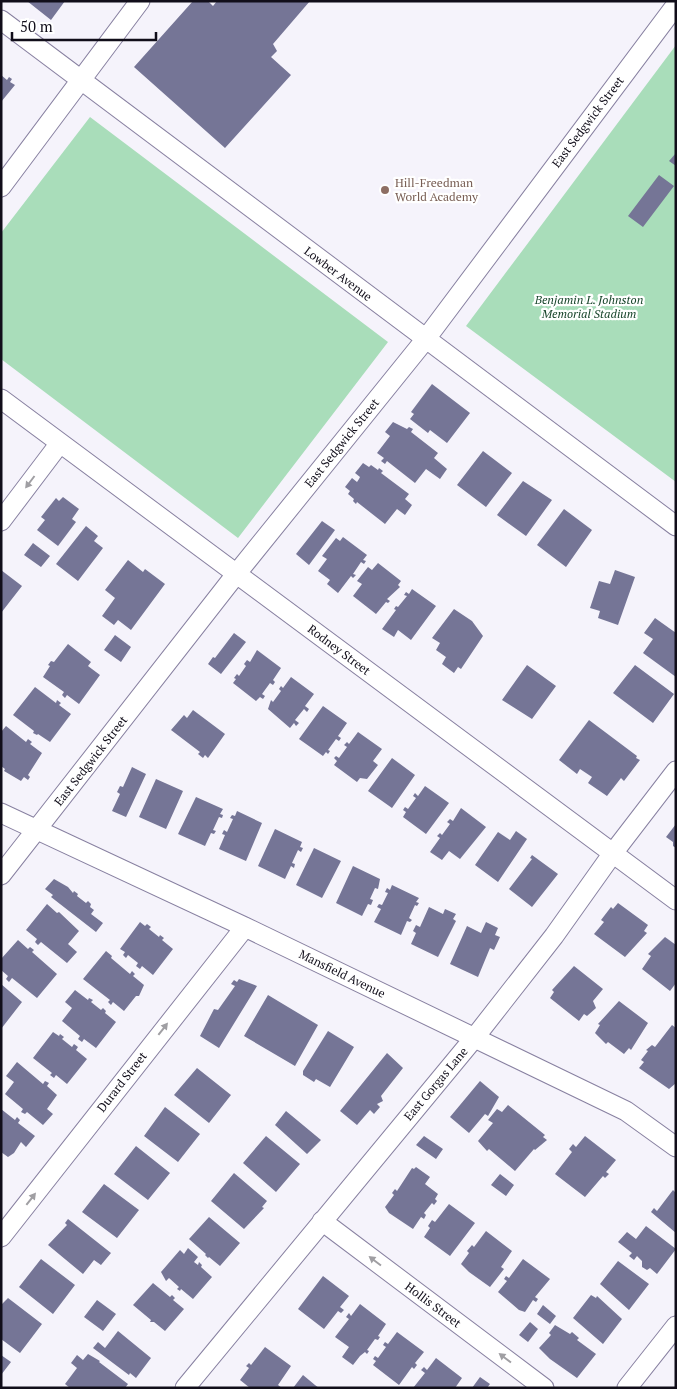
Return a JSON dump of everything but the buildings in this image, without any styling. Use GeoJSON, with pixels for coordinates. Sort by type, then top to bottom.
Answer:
{"type":"FeatureCollection","features":[{"type":"Feature","properties":{"kind":"street"},"geometry":{"type":"LineString","coordinates":[[1,187],[140,1]]}},
{"type":"Feature","properties":{"kind":"street","name":"East Sedgwick Street"},"geometry":{"type":"LineString","coordinates":[[1,875],[237,573],[425,340],[676,5]]}},
{"type":"Feature","properties":{"kind":"street","name":"Lowber Avenue"},"geometry":{"type":"LineString","coordinates":[[1,20],[425,340],[676,526]]}},
{"type":"Feature","properties":{"kind":"street","name":"Rodney Street"},"geometry":{"type":"LineString","coordinates":[[1,399],[237,573],[516,784],[676,900]]}},
{"type":"Feature","properties":{"kind":"street"},"geometry":{"type":"LineString","coordinates":[[1,521],[60,443]]}},
{"type":"Feature","properties":{"kind":"street","name":"East Gorgas Lane"},"geometry":{"type":"LineString","coordinates":[[185,1388],[475,1037],[554,936],[613,853],[676,771]]}},
{"type":"Feature","properties":{"kind":"street","name":"Mansfield Avenue"},"geometry":{"type":"LineString","coordinates":[[1,813],[245,927],[626,1111],[676,1148]]}},
{"type":"Feature","properties":{"kind":"street","name":"Durard Street"},"geometry":{"type":"LineString","coordinates":[[1,1238],[245,927]]}},
{"type":"Feature","properties":{"kind":"street","name":"Hollis Street"},"geometry":{"type":"LineString","coordinates":[[322,1221],[544,1388]]}},
{"type":"Feature","properties":{"kind":"street"},"geometry":{"type":"LineString","coordinates":[[627,1388],[676,1326]]}},
{"type":"Feature","properties":{"kind":"green space","name":"Benjamin L. Johnston Memorial Stadium"},"geometry":{"type":"Polygon","coordinates":[[[676,45],[676,482],[466,326],[676,45]]]}},
{"type":"Feature","properties":{"kind":"green space"},"geometry":{"type":"Polygon","coordinates":[[[90,117],[388,342],[238,538],[1,359],[1,233],[90,117]]]}},
{"type":"Feature","properties":{"kind":"place","name":"Hill-Freedman World Academy"},"geometry":{"type":"Point","coordinates":[385,190]}}]}
